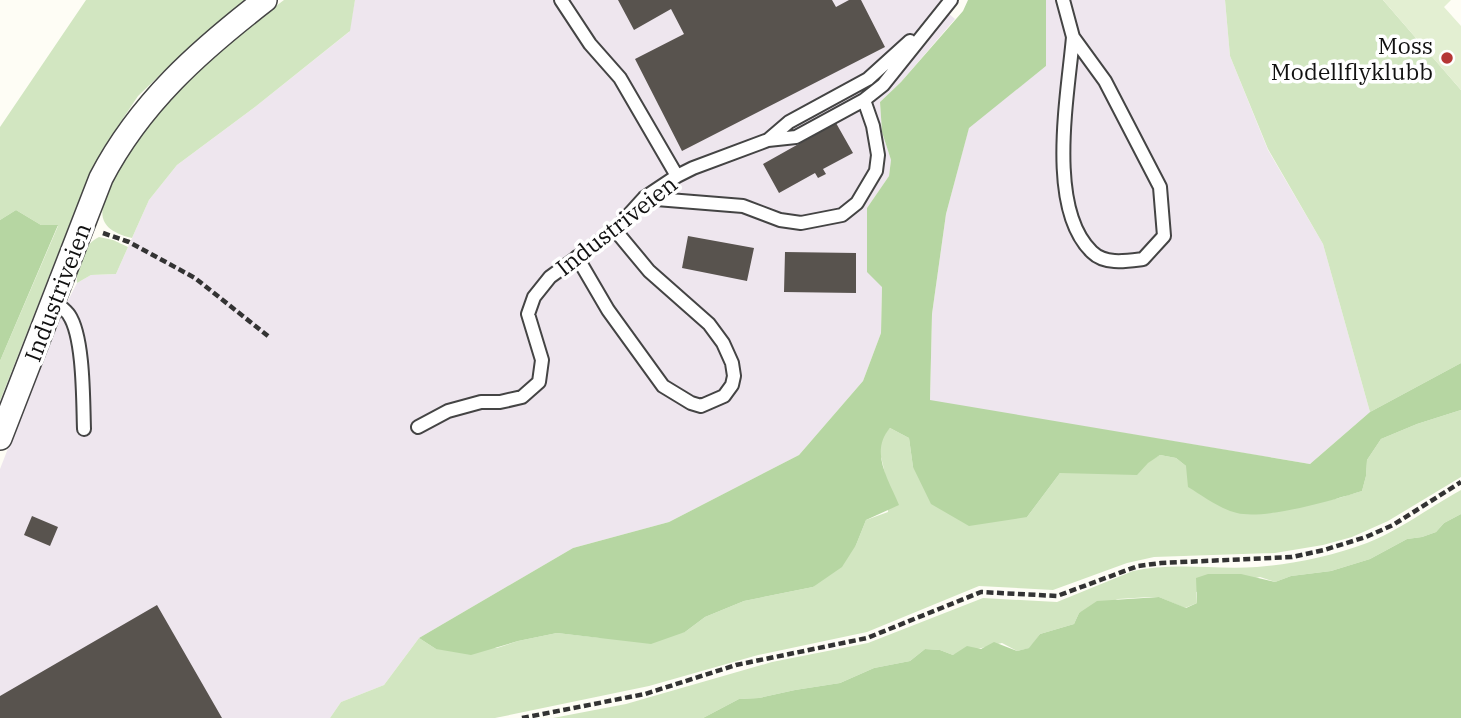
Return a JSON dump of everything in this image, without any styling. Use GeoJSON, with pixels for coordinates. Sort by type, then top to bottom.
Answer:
{"type":"FeatureCollection","features":[{"type":"Feature","properties":{"kind":"street","name":"Industriveien"},"geometry":{"type":"LineString","coordinates":[[0,438],[101,178],[118,145],[154,98],[176,75],[265,0]]}},
{"type":"Feature","properties":{"kind":"lane"},"geometry":{"type":"LineString","coordinates":[[561,0],[590,44],[620,78],[677,176]]}},
{"type":"Feature","properties":{"kind":"lane","name":"Industriveien"},"geometry":{"type":"LineString","coordinates":[[418,427],[448,411],[481,402],[500,402],[522,397],[539,382],[542,360],[528,314],[534,296],[550,277],[615,230],[644,198],[677,176],[768,140],[796,137],[864,100],[883,85],[951,0]]}},
{"type":"Feature","properties":{"kind":"lane"},"geometry":{"type":"LineString","coordinates":[[1063,0],[1073,37],[1062,156],[1070,219],[1093,253],[1117,262],[1143,259],[1164,236],[1160,187],[1105,81],[1073,37]]}},
{"type":"Feature","properties":{"kind":"lane"},"geometry":{"type":"LineString","coordinates":[[768,140],[789,122],[868,79],[909,42],[925,32]]}},
{"type":"Feature","properties":{"kind":"lane"},"geometry":{"type":"LineString","coordinates":[[644,198],[743,206],[780,220],[801,223],[842,215],[857,203],[876,171],[878,155],[864,100]]}},
{"type":"Feature","properties":{"kind":"lane"},"geometry":{"type":"LineString","coordinates":[[577,257],[608,310],[663,386],[691,403],[701,405],[724,396],[732,385],[734,376],[732,363],[723,343],[709,324],[649,271],[615,230]]}},
{"type":"Feature","properties":{"kind":"lane"},"geometry":{"type":"LineString","coordinates":[[53,300],[70,315],[77,336],[85,429]]}},
{"type":"Feature","properties":{"kind":"path"},"geometry":{"type":"LineString","coordinates":[[83,225],[130,243],[195,278],[268,336]]}},
{"type":"Feature","properties":{"kind":"path"},"geometry":{"type":"LineString","coordinates":[[522,718],[645,694],[736,665],[867,638],[981,592],[1057,596],[1138,566],[1280,558],[1324,550],[1393,525],[1461,482]]}},
{"type":"Feature","properties":{"kind":"shaded area"},"geometry":{"type":"Polygon","coordinates":[[[355,0],[945,0],[942,8],[955,19],[901,82],[880,102],[882,132],[891,160],[889,176],[867,208],[882,286],[881,333],[863,381],[799,455],[669,522],[573,548],[419,638],[384,685],[341,702],[330,718],[0,718],[0,469],[58,320],[77,283],[91,275],[116,274],[149,200],[177,165],[349,32],[355,0]]]}},
{"type":"Feature","properties":{"kind":"shaded area"},"geometry":{"type":"Polygon","coordinates":[[[1046,0],[1225,0],[1230,56],[1268,150],[1323,244],[1370,412],[1310,464],[930,401],[932,314],[946,214],[969,127],[1046,66],[1046,0]]]}},
{"type":"Feature","properties":{"kind":"green space"},"geometry":{"type":"Polygon","coordinates":[[[86,0],[248,0],[185,51],[138,96],[104,147],[83,190],[0,401],[0,361],[58,226],[41,225],[16,210],[0,220],[0,127],[86,0]]]}},
{"type":"Feature","properties":{"kind":"green space"},"geometry":{"type":"Polygon","coordinates":[[[284,0],[355,0],[350,31],[177,165],[149,200],[132,238],[110,229],[103,216],[105,199],[130,151],[152,117],[202,65],[284,0]]]}},
{"type":"Feature","properties":{"kind":"green space"},"geometry":{"type":"Polygon","coordinates":[[[968,0],[1046,0],[1046,66],[969,128],[946,214],[932,314],[930,400],[1310,464],[1370,412],[1461,363],[1461,410],[1381,439],[1367,460],[1362,491],[1318,504],[1264,514],[1237,513],[1188,487],[1186,466],[1176,458],[1160,455],[1137,475],[1060,473],[1027,517],[969,526],[931,504],[913,467],[909,438],[890,428],[884,437],[881,456],[886,476],[899,505],[866,520],[856,545],[842,567],[813,587],[744,601],[705,617],[685,632],[651,644],[557,633],[471,655],[436,649],[419,638],[573,548],[669,522],[799,455],[863,381],[881,333],[882,287],[867,272],[867,208],[889,176],[891,160],[882,132],[880,102],[963,11],[968,0]]]}},
{"type":"Feature","properties":{"kind":"green space"},"geometry":{"type":"Polygon","coordinates":[[[1225,0],[1383,0],[1461,90],[1461,363],[1370,412],[1323,244],[1268,149],[1230,56],[1225,0]]]}},
{"type":"Feature","properties":{"kind":"green space","name":"Moss Modellflyklubb"},"geometry":{"type":"Polygon","coordinates":[[[1383,0],[1451,0],[1444,7],[1461,26],[1461,90],[1383,0]]]}},
{"type":"Feature","properties":{"kind":"green space"},"geometry":{"type":"Polygon","coordinates":[[[16,210],[41,225],[58,225],[0,361],[0,220],[16,210]]]}},
{"type":"Feature","properties":{"kind":"green space"},"geometry":{"type":"Polygon","coordinates":[[[99,237],[128,247],[116,274],[91,275],[77,283],[77,270],[82,256],[89,245],[99,237]]]}},
{"type":"Feature","properties":{"kind":"green space"},"geometry":{"type":"Polygon","coordinates":[[[1461,410],[1461,477],[1388,521],[1352,537],[1323,545],[1275,553],[1154,557],[1127,563],[1053,590],[979,586],[867,632],[758,655],[649,686],[495,718],[330,718],[341,702],[384,685],[419,638],[436,649],[497,648],[557,633],[601,638],[685,632],[705,617],[744,601],[813,587],[856,545],[866,520],[888,512],[880,439],[890,428],[909,438],[913,467],[1027,517],[1060,473],[1125,468],[1160,455],[1176,458],[1270,513],[1362,491],[1367,460],[1381,439],[1461,410]]]}},
{"type":"Feature","properties":{"kind":"green space"},"geometry":{"type":"Polygon","coordinates":[[[1461,490],[1461,514],[1444,523],[1436,532],[1407,539],[1370,559],[1331,571],[1291,576],[1275,582],[1260,577],[1196,592],[1197,603],[1185,608],[1159,597],[1118,599],[1079,613],[1074,624],[1040,634],[1030,648],[1017,651],[1002,643],[953,655],[940,650],[925,649],[910,661],[874,668],[840,683],[759,698],[739,699],[703,718],[553,718],[626,704],[772,662],[868,643],[983,598],[1057,602],[1133,571],[1148,568],[1257,567],[1327,556],[1379,538],[1461,490]]]}},
{"type":"Feature","properties":{"kind":"green space"},"geometry":{"type":"Polygon","coordinates":[[[1461,514],[1461,718],[703,718],[739,699],[759,698],[840,683],[874,668],[910,661],[925,649],[940,650],[953,655],[967,646],[981,649],[994,642],[1017,651],[1029,648],[1040,634],[1074,624],[1079,613],[1097,601],[1159,597],[1186,608],[1197,603],[1196,578],[1208,574],[1241,574],[1275,582],[1291,576],[1331,571],[1370,559],[1407,539],[1436,532],[1444,523],[1461,514]]]}},
{"type":"Feature","properties":{"kind":"building"},"geometry":{"type":"Polygon","coordinates":[[[618,0],[832,0],[836,7],[849,0],[861,0],[885,47],[682,151],[635,59],[684,34],[671,9],[634,30],[618,0]]]}},
{"type":"Feature","properties":{"kind":"building"},"geometry":{"type":"Polygon","coordinates":[[[836,123],[853,153],[823,169],[826,174],[818,178],[815,173],[779,193],[763,164],[836,123]]]}},
{"type":"Feature","properties":{"kind":"building"},"geometry":{"type":"Polygon","coordinates":[[[688,236],[754,248],[747,281],[682,268],[688,236]]]}},
{"type":"Feature","properties":{"kind":"building"},"geometry":{"type":"Polygon","coordinates":[[[785,252],[856,253],[856,293],[784,292],[785,252]]]}},
{"type":"Feature","properties":{"kind":"building"},"geometry":{"type":"Polygon","coordinates":[[[32,516],[58,527],[50,546],[24,535],[32,516]]]}},
{"type":"Feature","properties":{"kind":"building"},"geometry":{"type":"Polygon","coordinates":[[[157,605],[222,718],[0,718],[0,696],[157,605]]]}},
{"type":"Feature","properties":{"kind":"place","name":"Moss Modellflyklubb"},"geometry":{"type":"Point","coordinates":[1447,58]}}]}
